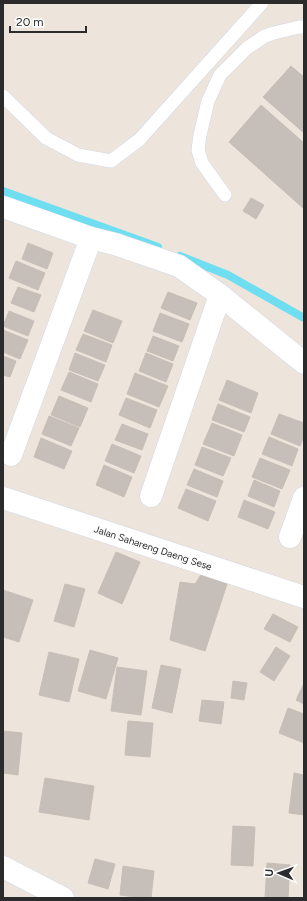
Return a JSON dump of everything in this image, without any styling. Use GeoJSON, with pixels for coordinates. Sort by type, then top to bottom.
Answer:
{"type":"FeatureCollection","features":[{"type":"Feature","properties":{"kind":"street"},"geometry":{"type":"LineString","coordinates":[[3,207],[91,238],[115,244],[179,266],[220,294],[304,363]]}},
{"type":"Feature","properties":{"kind":"street"},"geometry":{"type":"LineString","coordinates":[[12,455],[91,238]]}},
{"type":"Feature","properties":{"kind":"street"},"geometry":{"type":"LineString","coordinates":[[151,496],[220,294]]}},
{"type":"Feature","properties":{"kind":"street","name":"Jalan Sahareng Daeng Sese"},"geometry":{"type":"LineString","coordinates":[[3,498],[304,597]]}},
{"type":"Feature","properties":{"kind":"street"},"geometry":{"type":"LineString","coordinates":[[290,537],[304,498]]}},
{"type":"Feature","properties":{"kind":"street"},"geometry":{"type":"LineString","coordinates":[[3,867],[63,898]]}},
{"type":"Feature","properties":{"kind":"lane"},"geometry":{"type":"LineString","coordinates":[[3,96],[46,138],[78,155],[111,161],[139,140],[262,3]]}},
{"type":"Feature","properties":{"kind":"lane"},"geometry":{"type":"LineString","coordinates":[[225,195],[202,163],[198,150],[208,100],[220,75],[246,48],[265,36],[304,27]]}},
{"type":"Feature","properties":{"kind":"building"},"geometry":{"type":"Polygon","coordinates":[[[291,66],[304,77],[304,133],[263,97],[291,66]]]}},
{"type":"Feature","properties":{"kind":"building"},"geometry":{"type":"Polygon","coordinates":[[[261,105],[304,143],[304,209],[229,142],[261,105]]]}},
{"type":"Feature","properties":{"kind":"building"},"geometry":{"type":"Polygon","coordinates":[[[251,198],[264,205],[256,219],[243,211],[251,198]]]}},
{"type":"Feature","properties":{"kind":"building"},"geometry":{"type":"Polygon","coordinates":[[[28,243],[53,253],[47,269],[22,259],[28,243]]]}},
{"type":"Feature","properties":{"kind":"building"},"geometry":{"type":"Polygon","coordinates":[[[16,261],[45,273],[38,290],[9,278],[16,261]]]}},
{"type":"Feature","properties":{"kind":"building"},"geometry":{"type":"Polygon","coordinates":[[[18,287],[41,295],[34,312],[11,303],[18,287]]]}},
{"type":"Feature","properties":{"kind":"building"},"geometry":{"type":"Polygon","coordinates":[[[168,292],[197,303],[190,320],[161,308],[168,292]]]}},
{"type":"Feature","properties":{"kind":"building"},"geometry":{"type":"Polygon","coordinates":[[[93,310],[122,321],[113,343],[84,331],[93,310]]]}},
{"type":"Feature","properties":{"kind":"building"},"geometry":{"type":"Polygon","coordinates":[[[9,311],[34,321],[28,336],[3,326],[9,311]]]}},
{"type":"Feature","properties":{"kind":"building"},"geometry":{"type":"Polygon","coordinates":[[[160,313],[189,324],[182,342],[153,331],[160,313]]]}},
{"type":"Feature","properties":{"kind":"building"},"geometry":{"type":"Polygon","coordinates":[[[3,330],[28,340],[20,359],[3,352],[3,330]]]}},
{"type":"Feature","properties":{"kind":"building"},"geometry":{"type":"Polygon","coordinates":[[[83,334],[112,345],[106,362],[76,350],[83,334]]]}},
{"type":"Feature","properties":{"kind":"building"},"geometry":{"type":"Polygon","coordinates":[[[153,336],[179,346],[173,361],[147,351],[153,336]]]}},
{"type":"Feature","properties":{"kind":"building"},"geometry":{"type":"Polygon","coordinates":[[[75,353],[105,365],[98,381],[69,370],[75,353]]]}},
{"type":"Feature","properties":{"kind":"building"},"geometry":{"type":"Polygon","coordinates":[[[146,353],[173,364],[166,382],[139,371],[146,353]]]}},
{"type":"Feature","properties":{"kind":"building"},"geometry":{"type":"Polygon","coordinates":[[[3,356],[16,361],[10,377],[3,375],[3,356]]]}},
{"type":"Feature","properties":{"kind":"building"},"geometry":{"type":"Polygon","coordinates":[[[69,372],[98,384],[91,402],[61,390],[69,372]]]}},
{"type":"Feature","properties":{"kind":"building"},"geometry":{"type":"Polygon","coordinates":[[[135,373],[168,386],[159,407],[127,394],[135,373]]]}},
{"type":"Feature","properties":{"kind":"building"},"geometry":{"type":"Polygon","coordinates":[[[227,380],[258,393],[251,413],[219,400],[227,380]]]}},
{"type":"Feature","properties":{"kind":"building"},"geometry":{"type":"Polygon","coordinates":[[[59,396],[88,408],[80,427],[51,415],[59,396]]]}},
{"type":"Feature","properties":{"kind":"building"},"geometry":{"type":"Polygon","coordinates":[[[126,398],[157,410],[150,428],[119,415],[126,398]]]}},
{"type":"Feature","properties":{"kind":"building"},"geometry":{"type":"Polygon","coordinates":[[[218,404],[250,417],[244,432],[212,420],[218,404]]]}},
{"type":"Feature","properties":{"kind":"building"},"geometry":{"type":"Polygon","coordinates":[[[279,414],[304,423],[304,436],[300,446],[271,434],[279,414]]]}},
{"type":"Feature","properties":{"kind":"building"},"geometry":{"type":"Polygon","coordinates":[[[49,416],[79,428],[71,446],[42,434],[49,416]]]}},
{"type":"Feature","properties":{"kind":"building"},"geometry":{"type":"Polygon","coordinates":[[[212,423],[242,435],[234,456],[203,444],[212,423]]]}},
{"type":"Feature","properties":{"kind":"building"},"geometry":{"type":"Polygon","coordinates":[[[122,424],[148,434],[142,450],[115,440],[122,424]]]}},
{"type":"Feature","properties":{"kind":"building"},"geometry":{"type":"Polygon","coordinates":[[[269,437],[298,449],[292,466],[262,454],[269,437]]]}},
{"type":"Feature","properties":{"kind":"building"},"geometry":{"type":"Polygon","coordinates":[[[41,438],[72,451],[64,469],[34,457],[41,438]]]}},
{"type":"Feature","properties":{"kind":"building"},"geometry":{"type":"Polygon","coordinates":[[[112,444],[141,456],[134,473],[105,461],[112,444]]]}},
{"type":"Feature","properties":{"kind":"building"},"geometry":{"type":"Polygon","coordinates":[[[202,447],[231,458],[223,476],[195,465],[202,447]]]}},
{"type":"Feature","properties":{"kind":"building"},"geometry":{"type":"Polygon","coordinates":[[[260,458],[290,470],[282,489],[252,477],[260,458]]]}},
{"type":"Feature","properties":{"kind":"building"},"geometry":{"type":"Polygon","coordinates":[[[104,465],[132,477],[124,497],[96,485],[104,465]]]}},
{"type":"Feature","properties":{"kind":"building"},"geometry":{"type":"Polygon","coordinates":[[[194,469],[223,481],[217,497],[187,485],[194,469]]]}},
{"type":"Feature","properties":{"kind":"building"},"geometry":{"type":"Polygon","coordinates":[[[254,480],[280,491],[274,507],[248,496],[254,480]]]}},
{"type":"Feature","properties":{"kind":"building"},"geometry":{"type":"Polygon","coordinates":[[[186,489],[216,501],[208,521],[178,508],[186,489]]]}},
{"type":"Feature","properties":{"kind":"building"},"geometry":{"type":"Polygon","coordinates":[[[244,500],[275,512],[268,529],[238,517],[244,500]]]}},
{"type":"Feature","properties":{"kind":"building"},"geometry":{"type":"Polygon","coordinates":[[[116,552],[140,562],[122,604],[98,593],[116,552]]]}},
{"type":"Feature","properties":{"kind":"building"},"geometry":{"type":"Polygon","coordinates":[[[204,570],[228,581],[205,651],[170,640],[180,582],[195,584],[204,570]]]}},
{"type":"Feature","properties":{"kind":"building"},"geometry":{"type":"Polygon","coordinates":[[[65,584],[85,589],[74,627],[54,621],[65,584]]]}},
{"type":"Feature","properties":{"kind":"building"},"geometry":{"type":"Polygon","coordinates":[[[3,590],[33,600],[19,642],[3,637],[3,590]]]}},
{"type":"Feature","properties":{"kind":"building"},"geometry":{"type":"Polygon","coordinates":[[[273,614],[298,627],[290,642],[264,629],[273,614]]]}},
{"type":"Feature","properties":{"kind":"building"},"geometry":{"type":"Polygon","coordinates":[[[276,647],[290,656],[274,681],[260,672],[276,647]]]}},
{"type":"Feature","properties":{"kind":"building"},"geometry":{"type":"Polygon","coordinates":[[[90,650],[118,658],[106,699],[78,691],[90,650]]]}},
{"type":"Feature","properties":{"kind":"building"},"geometry":{"type":"Polygon","coordinates":[[[49,652],[79,659],[69,702],[39,695],[49,652]]]}},
{"type":"Feature","properties":{"kind":"building"},"geometry":{"type":"Polygon","coordinates":[[[161,665],[181,669],[172,713],[152,708],[161,665]]]}},
{"type":"Feature","properties":{"kind":"building"},"geometry":{"type":"Polygon","coordinates":[[[117,667],[147,671],[141,715],[111,711],[117,667]]]}},
{"type":"Feature","properties":{"kind":"building"},"geometry":{"type":"Polygon","coordinates":[[[233,681],[247,683],[244,700],[231,698],[233,681]]]}},
{"type":"Feature","properties":{"kind":"building"},"geometry":{"type":"Polygon","coordinates":[[[304,683],[304,704],[296,700],[304,683]]]}},
{"type":"Feature","properties":{"kind":"building"},"geometry":{"type":"Polygon","coordinates":[[[202,700],[224,702],[221,724],[199,721],[202,700]]]}},
{"type":"Feature","properties":{"kind":"building"},"geometry":{"type":"Polygon","coordinates":[[[288,708],[304,714],[304,743],[279,733],[288,708]]]}},
{"type":"Feature","properties":{"kind":"building"},"geometry":{"type":"Polygon","coordinates":[[[128,721],[153,723],[150,757],[125,755],[128,721]]]}},
{"type":"Feature","properties":{"kind":"building"},"geometry":{"type":"Polygon","coordinates":[[[3,731],[22,733],[18,775],[3,773],[3,731]]]}},
{"type":"Feature","properties":{"kind":"building"},"geometry":{"type":"Polygon","coordinates":[[[294,773],[304,775],[304,815],[289,813],[294,773]]]}},
{"type":"Feature","properties":{"kind":"building"},"geometry":{"type":"Polygon","coordinates":[[[45,778],[94,786],[89,820],[39,812],[45,778]]]}},
{"type":"Feature","properties":{"kind":"building"},"geometry":{"type":"Polygon","coordinates":[[[233,826],[255,827],[253,866],[231,865],[233,826]]]}},
{"type":"Feature","properties":{"kind":"building"},"geometry":{"type":"Polygon","coordinates":[[[95,859],[115,864],[108,889],[88,883],[95,859]]]}},
{"type":"Feature","properties":{"kind":"building"},"geometry":{"type":"Polygon","coordinates":[[[267,863],[290,865],[288,898],[265,898],[267,863]]]}},
{"type":"Feature","properties":{"kind":"building"},"geometry":{"type":"Polygon","coordinates":[[[123,866],[154,871],[151,898],[120,895],[123,866]]]}},
{"type":"Feature","properties":{"kind":"waterway"},"geometry":{"type":"LineString","coordinates":[[3,191],[158,247]]}},
{"type":"Feature","properties":{"kind":"waterway"},"geometry":{"type":"LineString","coordinates":[[180,256],[228,275],[304,318]]}}]}
